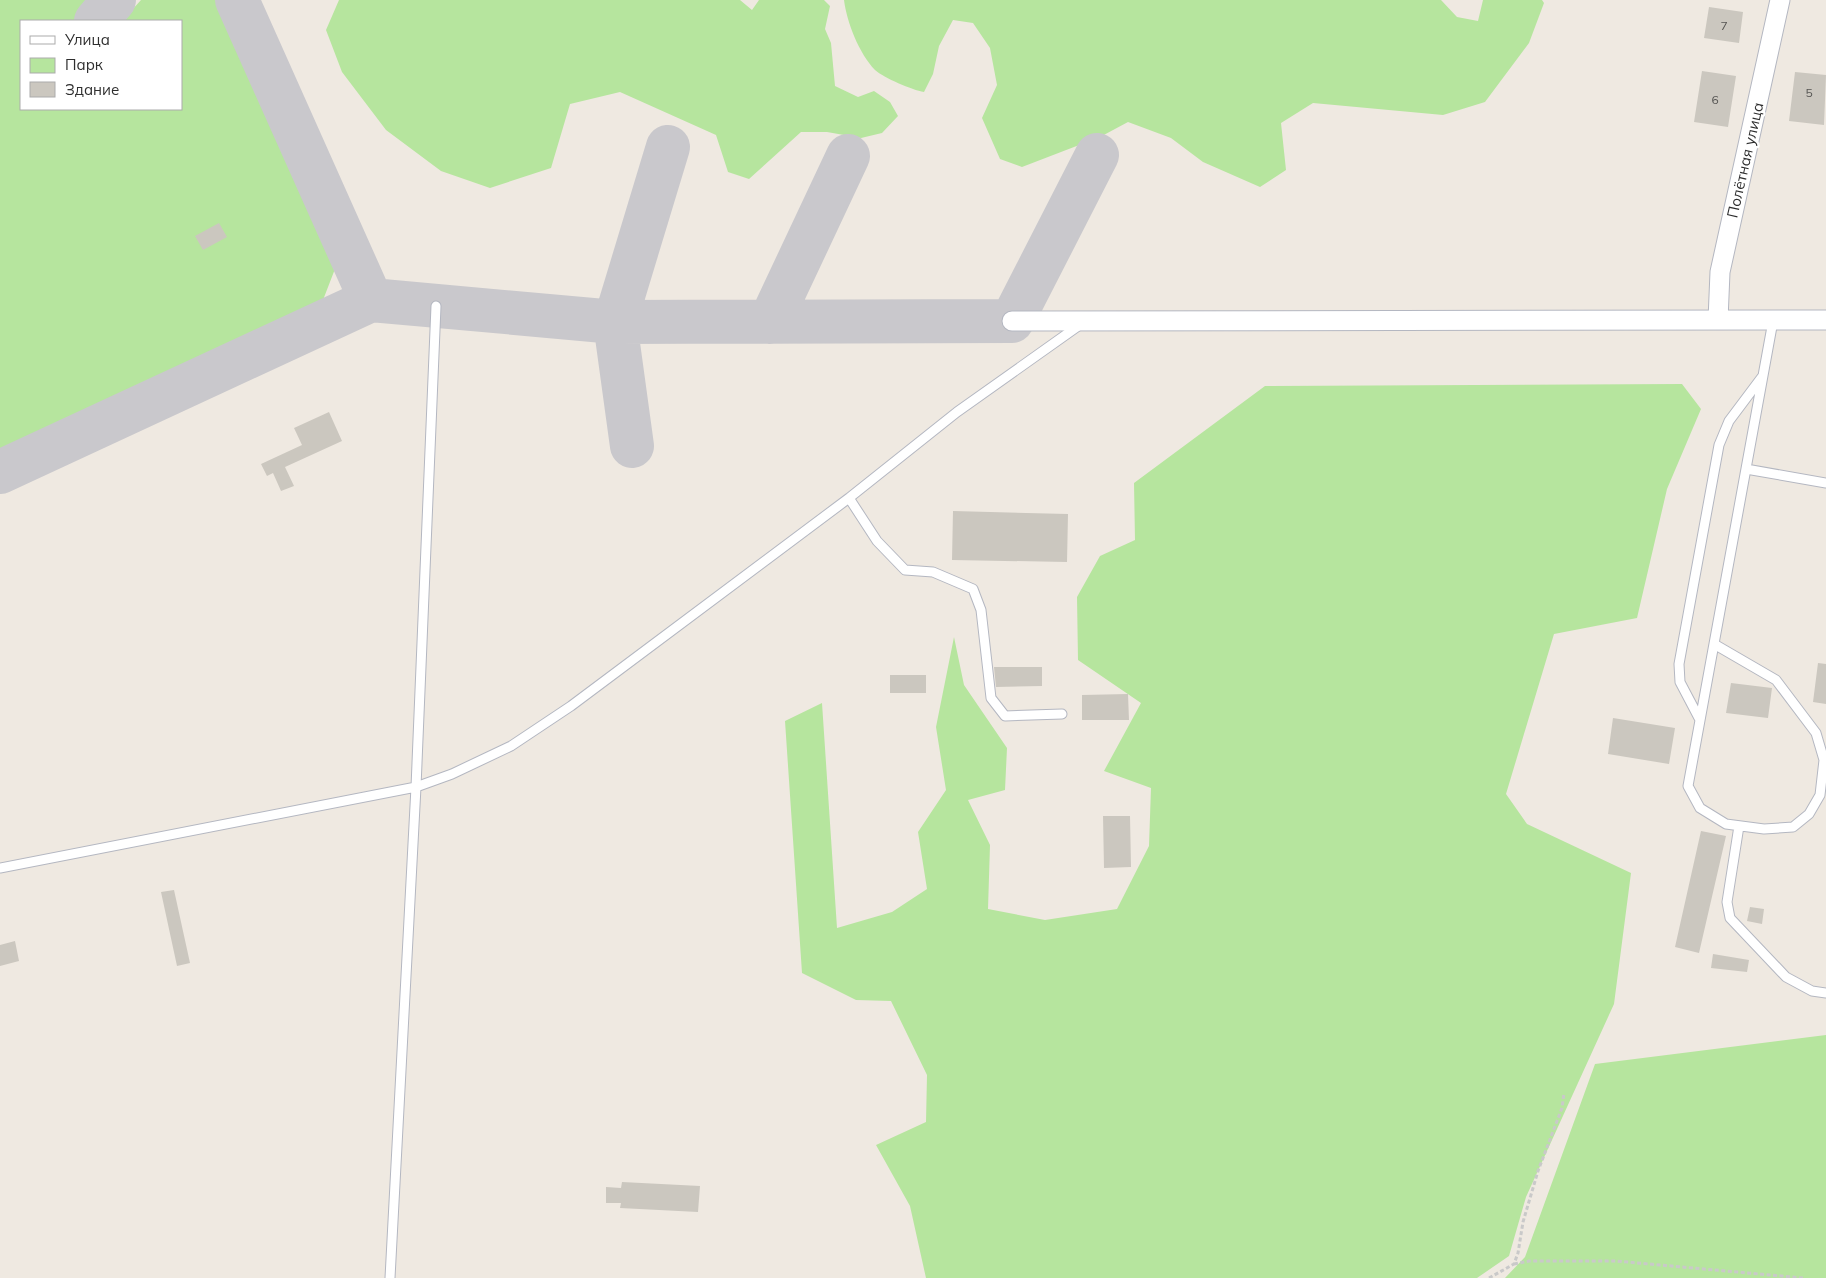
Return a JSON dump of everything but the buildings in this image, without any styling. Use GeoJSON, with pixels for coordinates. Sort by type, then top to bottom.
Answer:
{"type":"FeatureCollection","features":[{"type":"Feature","properties":{"kind":"street","name":"Полётная улица"},"geometry":{"type":"LineString","coordinates":[[1718,320],[1720,272],[1780,0]]}},
{"type":"Feature","properties":{"kind":"street"},"geometry":{"type":"LineString","coordinates":[[1012,322],[1826,320]]}},
{"type":"Feature","properties":{"kind":"lane"},"geometry":{"type":"LineString","coordinates":[[390,1278],[416,787],[436,306]]}},
{"type":"Feature","properties":{"kind":"lane"},"geometry":{"type":"LineString","coordinates":[[0,868],[416,787],[452,774],[511,746],[571,706],[849,498],[957,412],[1085,321]]}},
{"type":"Feature","properties":{"kind":"lane"},"geometry":{"type":"LineString","coordinates":[[1714,644],[1776,680],[1816,733],[1824,760],[1820,794],[1809,814],[1793,827],[1764,830],[1726,824],[1700,808],[1688,786],[1773,321]]}},
{"type":"Feature","properties":{"kind":"lane"},"geometry":{"type":"LineString","coordinates":[[1700,720],[1680,682],[1679,664],[1719,445],[1729,421],[1763,376]]}},
{"type":"Feature","properties":{"kind":"lane"},"geometry":{"type":"LineString","coordinates":[[1746,469],[1826,482]]}},
{"type":"Feature","properties":{"kind":"lane"},"geometry":{"type":"LineString","coordinates":[[849,498],[877,541],[904,570],[932,572],[973,589],[981,610],[991,698],[1005,716],[1062,714]]}},
{"type":"Feature","properties":{"kind":"lane"},"geometry":{"type":"LineString","coordinates":[[1739,826],[1727,902],[1730,918],[1786,977],[1812,991],[1826,992]]}},
{"type":"Feature","properties":{"kind":"path"},"geometry":{"type":"LineString","coordinates":[[1514,1264],[1523,1222],[1538,1171],[1562,1108],[1564,1093]]}},
{"type":"Feature","properties":{"kind":"path"},"geometry":{"type":"LineString","coordinates":[[1490,1278],[1514,1264],[1529,1261],[1616,1261],[1803,1278]]}},
{"type":"Feature","properties":{"kind":"green space"},"geometry":{"type":"Polygon","coordinates":[[[0,0],[96,0],[78,20],[20,20],[20,110],[182,110],[182,20],[123,20],[141,0],[222,0],[340,256],[323,300],[0,449],[0,0]]]}},
{"type":"Feature","properties":{"kind":"green space"},"geometry":{"type":"Polygon","coordinates":[[[339,0],[740,0],[752,10],[759,0],[824,0],[830,6],[825,29],[831,43],[835,86],[858,97],[874,91],[890,102],[898,116],[882,133],[861,138],[827,132],[801,132],[749,179],[728,172],[716,135],[620,92],[570,104],[551,168],[490,188],[441,171],[386,130],[342,72],[326,30],[339,0]]]}},
{"type":"Feature","properties":{"kind":"green space"},"geometry":{"type":"Polygon","coordinates":[[[844,0],[1441,0],[1457,17],[1478,21],[1483,0],[1542,0],[1544,3],[1529,43],[1485,102],[1443,115],[1313,103],[1281,123],[1286,170],[1260,187],[1203,162],[1171,138],[1128,122],[1100,137],[1022,167],[1000,159],[982,118],[997,85],[990,48],[973,23],[953,20],[939,46],[933,74],[924,92],[898,83],[875,70],[864,55],[855,37],[844,0]]]}},
{"type":"Feature","properties":{"kind":"green space"},"geometry":{"type":"Polygon","coordinates":[[[1682,384],[1701,409],[1667,489],[1637,618],[1554,634],[1506,794],[1527,824],[1631,873],[1614,1004],[1526,1197],[1509,1256],[1477,1278],[926,1278],[910,1206],[876,1145],[926,1122],[927,1075],[891,1001],[856,1000],[802,973],[785,721],[822,703],[837,928],[892,912],[927,889],[918,832],[946,790],[936,727],[954,637],[964,685],[1007,748],[1005,790],[968,800],[990,845],[988,909],[1045,920],[1117,909],[1149,846],[1151,788],[1104,771],[1141,703],[1078,660],[1077,597],[1100,556],[1135,540],[1134,483],[1265,386],[1682,384]]]}},
{"type":"Feature","properties":{"kind":"green space"},"geometry":{"type":"Polygon","coordinates":[[[1826,1035],[1826,1278],[1505,1278],[1525,1257],[1595,1064],[1826,1035]]]}},
{"type":"Feature","properties":{"kind":"taxiway"},"geometry":{"type":"LineString","coordinates":[[97,20],[114,0]]}},
{"type":"Feature","properties":{"kind":"taxiway"},"geometry":{"type":"LineString","coordinates":[[0,472],[371,300],[237,0]]}},
{"type":"Feature","properties":{"kind":"taxiway"},"geometry":{"type":"LineString","coordinates":[[632,446],[615,322],[668,147]]}},
{"type":"Feature","properties":{"kind":"taxiway"},"geometry":{"type":"LineString","coordinates":[[371,300],[615,322],[1012,321],[1097,155]]}},
{"type":"Feature","properties":{"kind":"taxiway"},"geometry":{"type":"LineString","coordinates":[[770,322],[848,156]]}}]}
